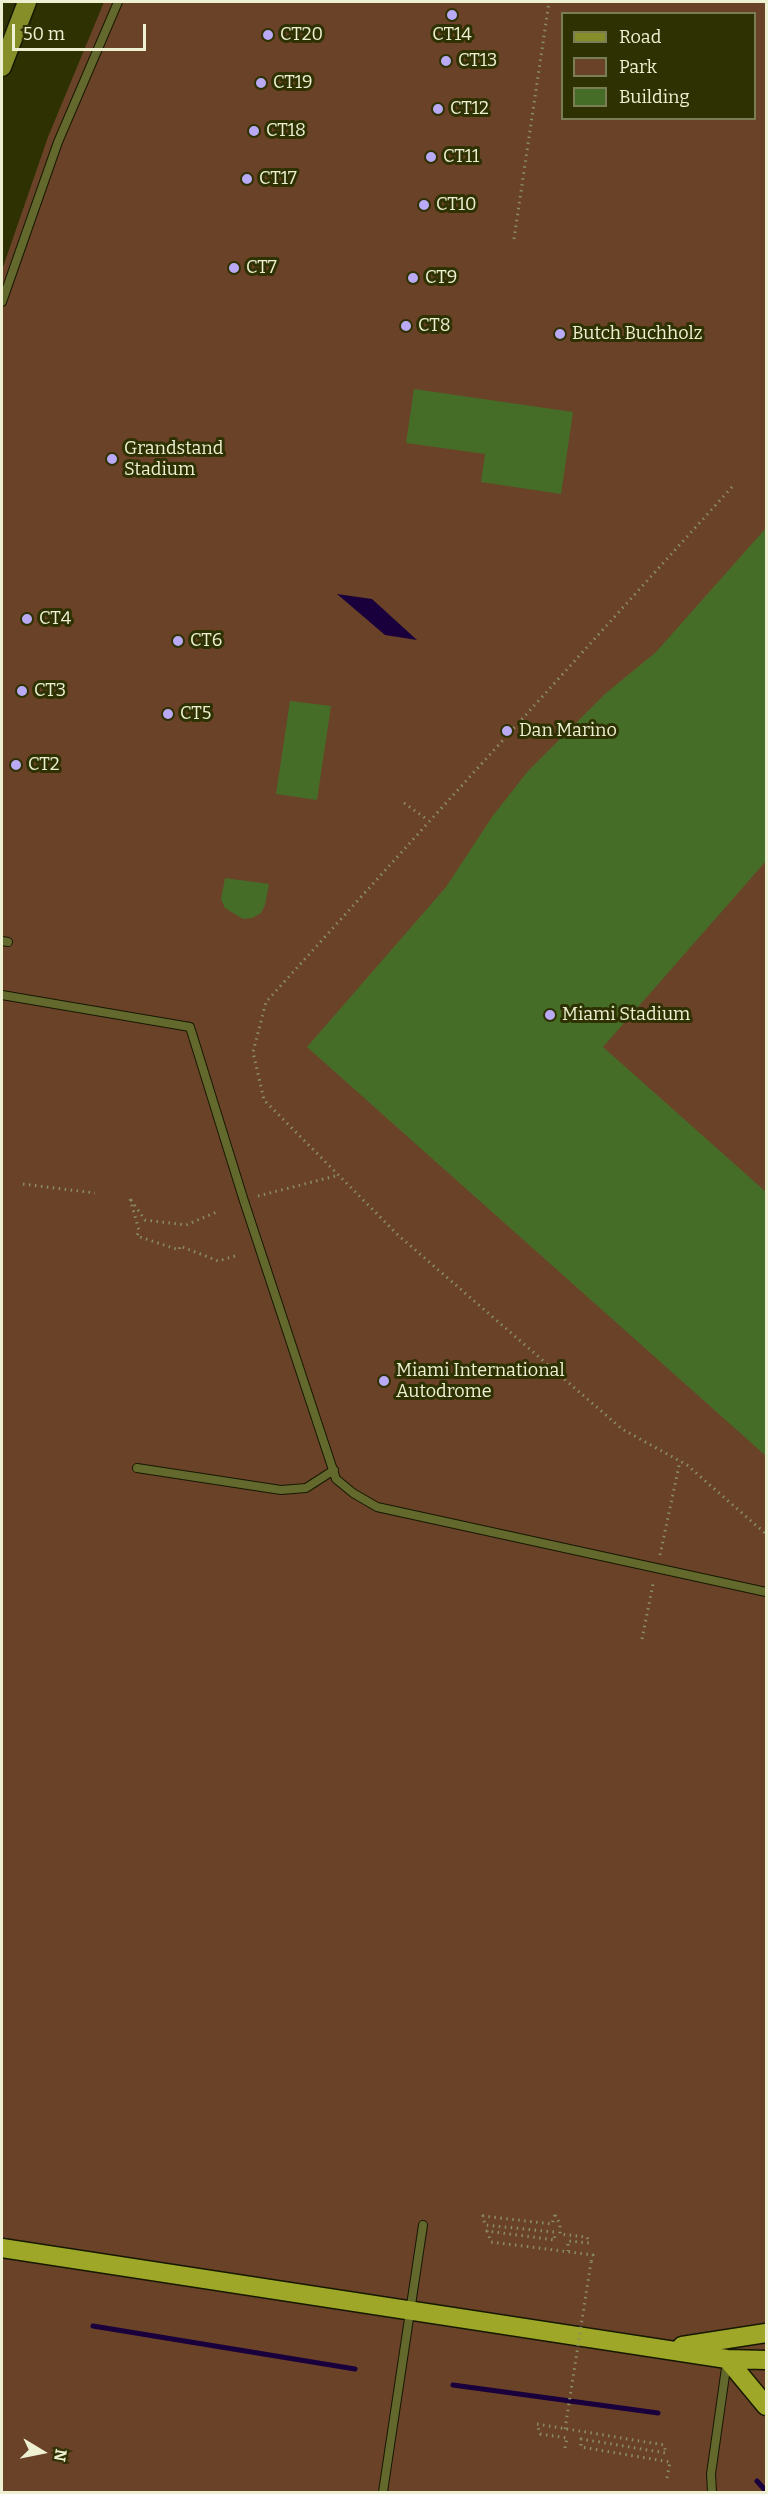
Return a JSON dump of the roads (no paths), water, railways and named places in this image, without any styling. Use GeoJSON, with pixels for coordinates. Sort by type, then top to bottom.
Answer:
{"type":"FeatureCollection","features":[{"type":"Feature","properties":{"kind":"highway"},"geometry":{"type":"LineString","coordinates":[[2,2248],[668,2348],[727,2359],[766,2360]]}},
{"type":"Feature","properties":{"kind":"highway"},"geometry":{"type":"LineString","coordinates":[[668,2348],[766,2333]]}},
{"type":"Feature","properties":{"kind":"highway"},"geometry":{"type":"LineString","coordinates":[[727,2359],[766,2386]]}},
{"type":"Feature","properties":{"kind":"highway"},"geometry":{"type":"LineString","coordinates":[[727,2359],[766,2406]]}},
{"type":"Feature","properties":{"kind":"main road"},"geometry":{"type":"LineString","coordinates":[[2,67],[27,2]]}},
{"type":"Feature","properties":{"kind":"lane"},"geometry":{"type":"LineString","coordinates":[[2,302],[58,142],[118,2]]}},
{"type":"Feature","properties":{"kind":"lane"},"geometry":{"type":"LineString","coordinates":[[2,994],[190,1027],[244,1201],[336,1479],[353,1493],[377,1507],[766,1592]]}},
{"type":"Feature","properties":{"kind":"lane"},"geometry":{"type":"LineString","coordinates":[[137,1468],[281,1490],[306,1488],[334,1470]]}},
{"type":"Feature","properties":{"kind":"lane"},"geometry":{"type":"LineString","coordinates":[[382,2493],[423,2225]]}},
{"type":"Feature","properties":{"kind":"lane"},"geometry":{"type":"LineString","coordinates":[[712,2493],[711,2474],[727,2359]]}},
{"type":"Feature","properties":{"kind":"waterway"},"geometry":{"type":"LineString","coordinates":[[93,2326],[355,2369]]}},
{"type":"Feature","properties":{"kind":"waterway"},"geometry":{"type":"LineString","coordinates":[[453,2385],[658,2413]]}},
{"type":"Feature","properties":{"kind":"waterway"},"geometry":{"type":"LineString","coordinates":[[757,2481],[766,2491]]}},
{"type":"Feature","properties":{"kind":"place","name":"CT14"},"geometry":{"type":"Point","coordinates":[452,15]}},
{"type":"Feature","properties":{"kind":"place","name":"CT20"},"geometry":{"type":"Point","coordinates":[268,35]}},
{"type":"Feature","properties":{"kind":"place","name":"CT13"},"geometry":{"type":"Point","coordinates":[446,61]}},
{"type":"Feature","properties":{"kind":"place","name":"CT19"},"geometry":{"type":"Point","coordinates":[261,83]}},
{"type":"Feature","properties":{"kind":"place","name":"CT12"},"geometry":{"type":"Point","coordinates":[438,109]}},
{"type":"Feature","properties":{"kind":"place","name":"CT18"},"geometry":{"type":"Point","coordinates":[254,131]}},
{"type":"Feature","properties":{"kind":"place","name":"CT11"},"geometry":{"type":"Point","coordinates":[431,157]}},
{"type":"Feature","properties":{"kind":"place","name":"CT17"},"geometry":{"type":"Point","coordinates":[247,179]}},
{"type":"Feature","properties":{"kind":"place","name":"CT10"},"geometry":{"type":"Point","coordinates":[424,205]}},
{"type":"Feature","properties":{"kind":"place","name":"CT7"},"geometry":{"type":"Point","coordinates":[234,268]}},
{"type":"Feature","properties":{"kind":"place","name":"CT9"},"geometry":{"type":"Point","coordinates":[413,278]}},
{"type":"Feature","properties":{"kind":"place","name":"CT8"},"geometry":{"type":"Point","coordinates":[406,326]}},
{"type":"Feature","properties":{"kind":"place","name":"Butch Buchholz"},"geometry":{"type":"Point","coordinates":[560,334]}},
{"type":"Feature","properties":{"kind":"place","name":"Grandstand Stadium"},"geometry":{"type":"Point","coordinates":[112,459]}},
{"type":"Feature","properties":{"kind":"place","name":"CT4"},"geometry":{"type":"Point","coordinates":[27,619]}},
{"type":"Feature","properties":{"kind":"place","name":"CT6"},"geometry":{"type":"Point","coordinates":[178,641]}},
{"type":"Feature","properties":{"kind":"place","name":"CT3"},"geometry":{"type":"Point","coordinates":[22,691]}},
{"type":"Feature","properties":{"kind":"place","name":"CT5"},"geometry":{"type":"Point","coordinates":[168,714]}},
{"type":"Feature","properties":{"kind":"place","name":"Dan Marino"},"geometry":{"type":"Point","coordinates":[507,731]}},
{"type":"Feature","properties":{"kind":"place","name":"CT2"},"geometry":{"type":"Point","coordinates":[16,765]}},
{"type":"Feature","properties":{"kind":"place","name":"Miami Stadium"},"geometry":{"type":"Point","coordinates":[550,1015]}},
{"type":"Feature","properties":{"kind":"place","name":"Miami International Autodrome"},"geometry":{"type":"Point","coordinates":[384,1381]}}]}
